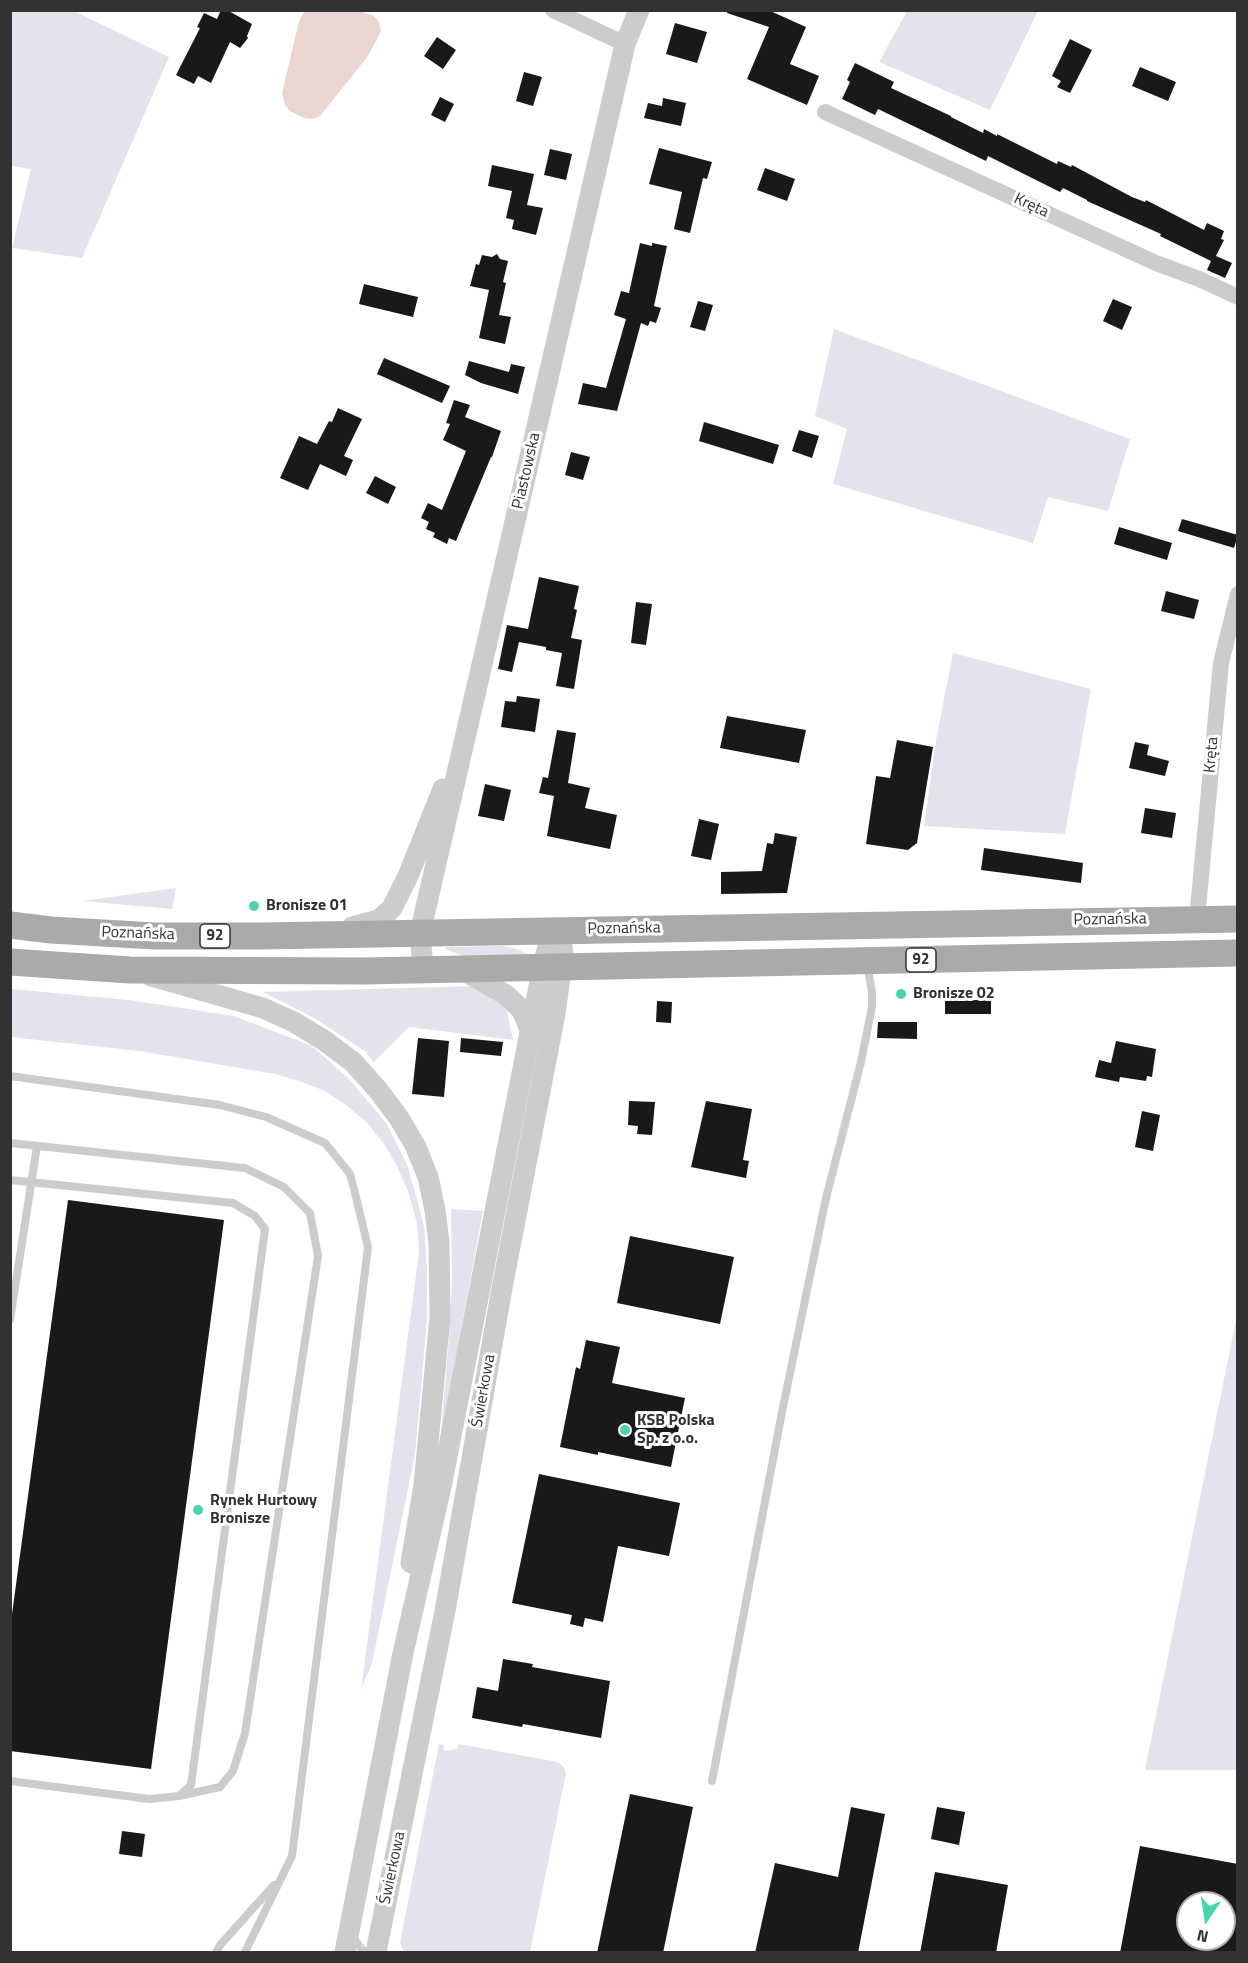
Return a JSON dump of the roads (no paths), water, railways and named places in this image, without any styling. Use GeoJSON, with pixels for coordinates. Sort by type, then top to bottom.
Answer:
{"type":"FeatureCollection","features":[{"type":"Feature","properties":{"kind":"main road","name":"Poznańska"},"geometry":{"type":"LineString","coordinates":[[10,925],[51,930],[155,936],[1238,919]]}},
{"type":"Feature","properties":{"kind":"main road","name":"92"},"geometry":{"type":"LineString","coordinates":[[10,962],[186,972],[1238,953]]}},
{"type":"Feature","properties":{"kind":"street"},"geometry":{"type":"LineString","coordinates":[[553,10],[626,44]]}},
{"type":"Feature","properties":{"kind":"street","name":"Piastowska"},"geometry":{"type":"LineString","coordinates":[[423,969],[420,933],[626,44],[639,10]]}},
{"type":"Feature","properties":{"kind":"street","name":"Kręta"},"geometry":{"type":"LineString","coordinates":[[825,112],[1135,253],[1238,297]]}},
{"type":"Feature","properties":{"kind":"street","name":"Kręta"},"geometry":{"type":"LineString","coordinates":[[1197,918],[1221,663],[1238,594]]}},
{"type":"Feature","properties":{"kind":"street"},"geometry":{"type":"LineString","coordinates":[[325,935],[378,920],[392,908],[408,876],[472,709]]}},
{"type":"Feature","properties":{"kind":"street","name":"Świerkowa"},"geometry":{"type":"LineString","coordinates":[[347,1942],[403,1653],[443,1476],[530,1030],[562,945],[555,931]]}},
{"type":"Feature","properties":{"kind":"street","name":"Świerkowa"},"geometry":{"type":"LineString","coordinates":[[376,1953],[445,1611],[502,1288],[554,1022],[553,967]]}},
{"type":"Feature","properties":{"kind":"street"},"geometry":{"type":"LineString","coordinates":[[460,968],[506,995],[522,1010],[530,1030]]}},
{"type":"Feature","properties":{"kind":"street"},"geometry":{"type":"LineString","coordinates":[[130,970],[263,1008],[304,1028],[353,1062],[399,1118],[416,1147],[428,1178],[435,1210],[439,1242],[440,1317],[424,1485],[406,1597],[403,1653]]}},
{"type":"Feature","properties":{"kind":"lane"},"geometry":{"type":"LineString","coordinates":[[712,1781],[782,1412],[826,1198],[861,1062],[872,1007],[867,960]]}},
{"type":"Feature","properties":{"kind":"lane"},"geometry":{"type":"LineString","coordinates":[[10,1076],[220,1105],[266,1117],[325,1143],[350,1174],[368,1247],[292,1856],[245,1953]]}},
{"type":"Feature","properties":{"kind":"lane"},"geometry":{"type":"LineString","coordinates":[[10,1143],[245,1168],[284,1187],[310,1213],[318,1256],[245,1733],[233,1771],[220,1787],[179,1796],[148,1799],[10,1780]]}},
{"type":"Feature","properties":{"kind":"lane"},"geometry":{"type":"LineString","coordinates":[[10,1320],[37,1146]]}},
{"type":"Feature","properties":{"kind":"lane"},"geometry":{"type":"LineString","coordinates":[[10,1180],[233,1203],[255,1215],[265,1229],[191,1785],[179,1796]]}},
{"type":"Feature","properties":{"kind":"lane"},"geometry":{"type":"LineString","coordinates":[[216,1953],[221,1944],[280,1878]]}},
{"type":"Feature","properties":{"kind":"lane"},"geometry":{"type":"LineString","coordinates":[[347,1942],[364,1953]]}},
{"type":"Feature","properties":{"kind":"place","name":"Bronisze 01"},"geometry":{"type":"Point","coordinates":[254,906]}},
{"type":"Feature","properties":{"kind":"place","name":"Bronisze 02"},"geometry":{"type":"Point","coordinates":[901,994]}},
{"type":"Feature","properties":{"kind":"place","name":"KSB Polska Sp. z o.o."},"geometry":{"type":"Point","coordinates":[625,1430]}},
{"type":"Feature","properties":{"kind":"place","name":"Rynek Hurtowy Bronisze"},"geometry":{"type":"Point","coordinates":[198,1510]}}]}
